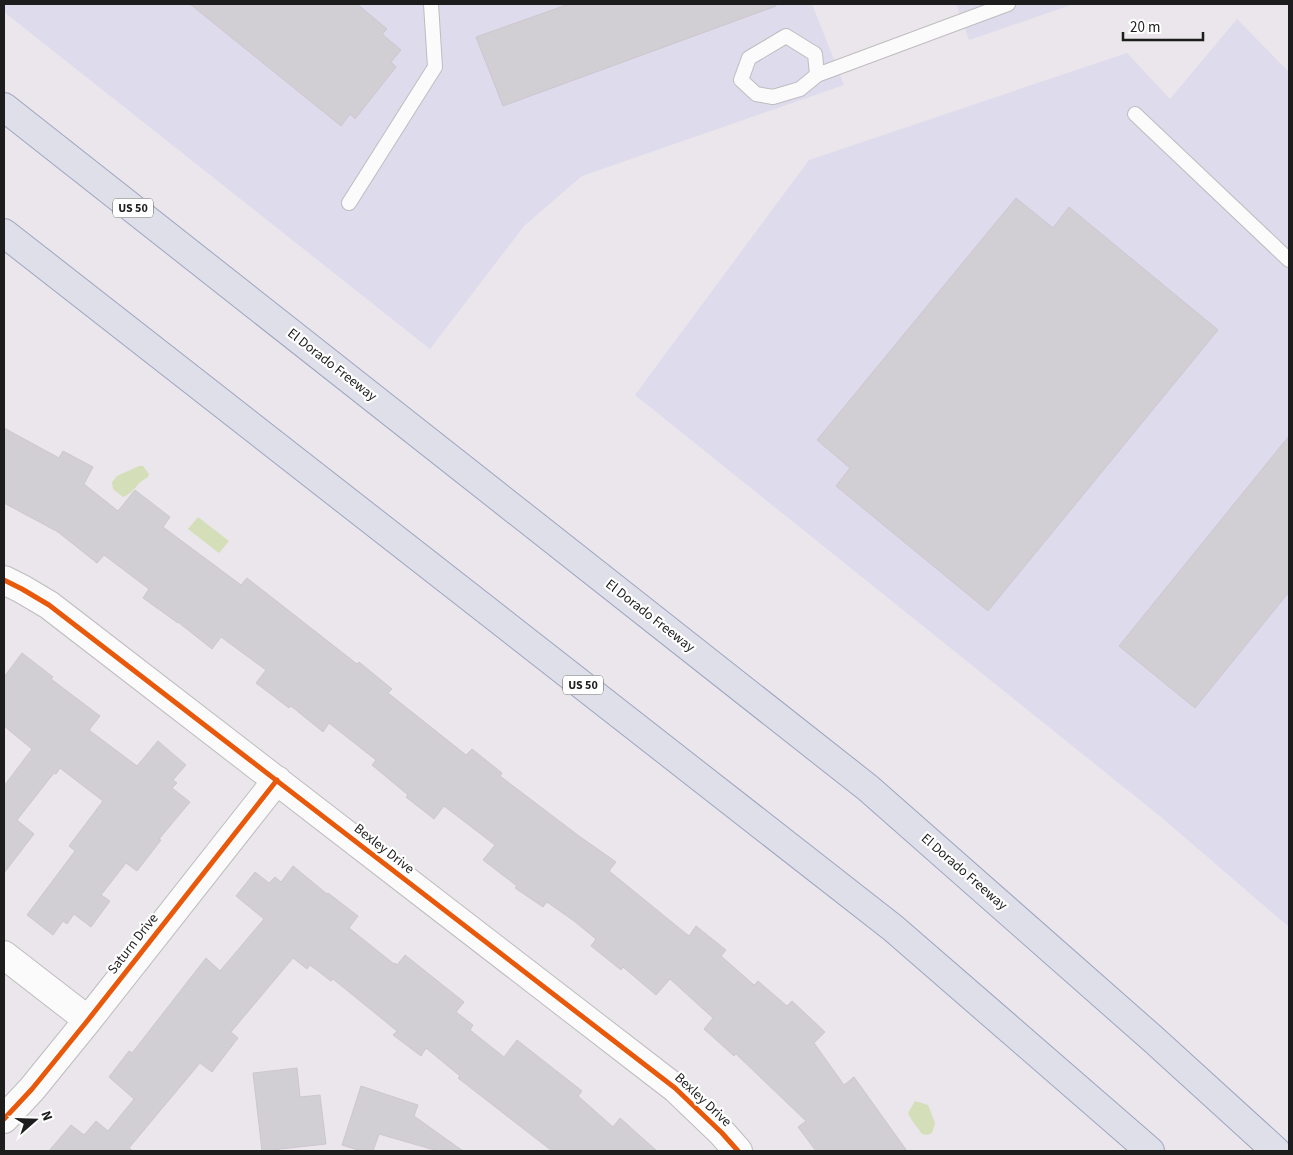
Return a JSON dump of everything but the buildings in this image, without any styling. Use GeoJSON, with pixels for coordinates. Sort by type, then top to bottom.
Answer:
{"type":"FeatureCollection","features":[{"type":"Feature","properties":{"kind":"highway","name":"El Dorado Freeway"},"geometry":{"type":"LineString","coordinates":[[4,106],[868,788],[1145,1032],[1276,1151]]}},
{"type":"Feature","properties":{"kind":"highway","name":"US 50"},"geometry":{"type":"LineString","coordinates":[[4,233],[893,928],[1150,1151]]}},
{"type":"Feature","properties":{"kind":"street","name":"Bexley Drive"},"geometry":{"type":"LineString","coordinates":[[4,580],[22,588],[49,605],[675,1088],[738,1151]]}},
{"type":"Feature","properties":{"kind":"street","name":"Saturn Drive"},"geometry":{"type":"LineString","coordinates":[[4,1119],[32,1089],[88,1020],[277,780]]}},
{"type":"Feature","properties":{"kind":"street"},"geometry":{"type":"LineString","coordinates":[[4,955],[88,1020]]}},
{"type":"Feature","properties":{"kind":"lane"},"geometry":{"type":"LineString","coordinates":[[817,75],[815,54],[786,36],[749,58],[741,80],[756,94],[773,96],[800,89],[817,75],[1008,4]]}},
{"type":"Feature","properties":{"kind":"lane"},"geometry":{"type":"LineString","coordinates":[[349,203],[435,67],[429,6]]}},
{"type":"Feature","properties":{"kind":"lane"},"geometry":{"type":"LineString","coordinates":[[1135,114],[1289,260]]}},
{"type":"Feature","properties":{"kind":"shaded area"},"geometry":{"type":"Polygon","coordinates":[[[4,4],[812,4],[844,85],[582,176],[524,226],[430,349],[4,12],[4,4]]]}},
{"type":"Feature","properties":{"kind":"shaded area"},"geometry":{"type":"Polygon","coordinates":[[[956,4],[1074,4],[969,40],[956,4]]]}},
{"type":"Feature","properties":{"kind":"shaded area"},"geometry":{"type":"Polygon","coordinates":[[[1237,19],[1289,72],[1289,927],[1161,817],[635,395],[809,160],[1127,53],[1170,99],[1237,19]]]}},
{"type":"Feature","properties":{"kind":"shaded area"},"geometry":{"type":"Polygon","coordinates":[[[143,466],[149,474],[148,477],[123,497],[113,489],[112,482],[117,476],[143,466]]]}},
{"type":"Feature","properties":{"kind":"shaded area"},"geometry":{"type":"Polygon","coordinates":[[[198,517],[229,541],[219,553],[188,529],[198,517]]]}},
{"type":"Feature","properties":{"kind":"shaded area"},"geometry":{"type":"Polygon","coordinates":[[[915,1101],[928,1105],[935,1123],[932,1133],[922,1134],[909,1116],[908,1113],[915,1101]]]}},
{"type":"Feature","properties":{"kind":"cycle path"},"geometry":{"type":"LineString","coordinates":[[4,580],[49,605],[675,1088],[738,1151]]}},
{"type":"Feature","properties":{"kind":"cycle path"},"geometry":{"type":"LineString","coordinates":[[4,1119],[32,1089],[88,1020],[277,780]]}}]}
